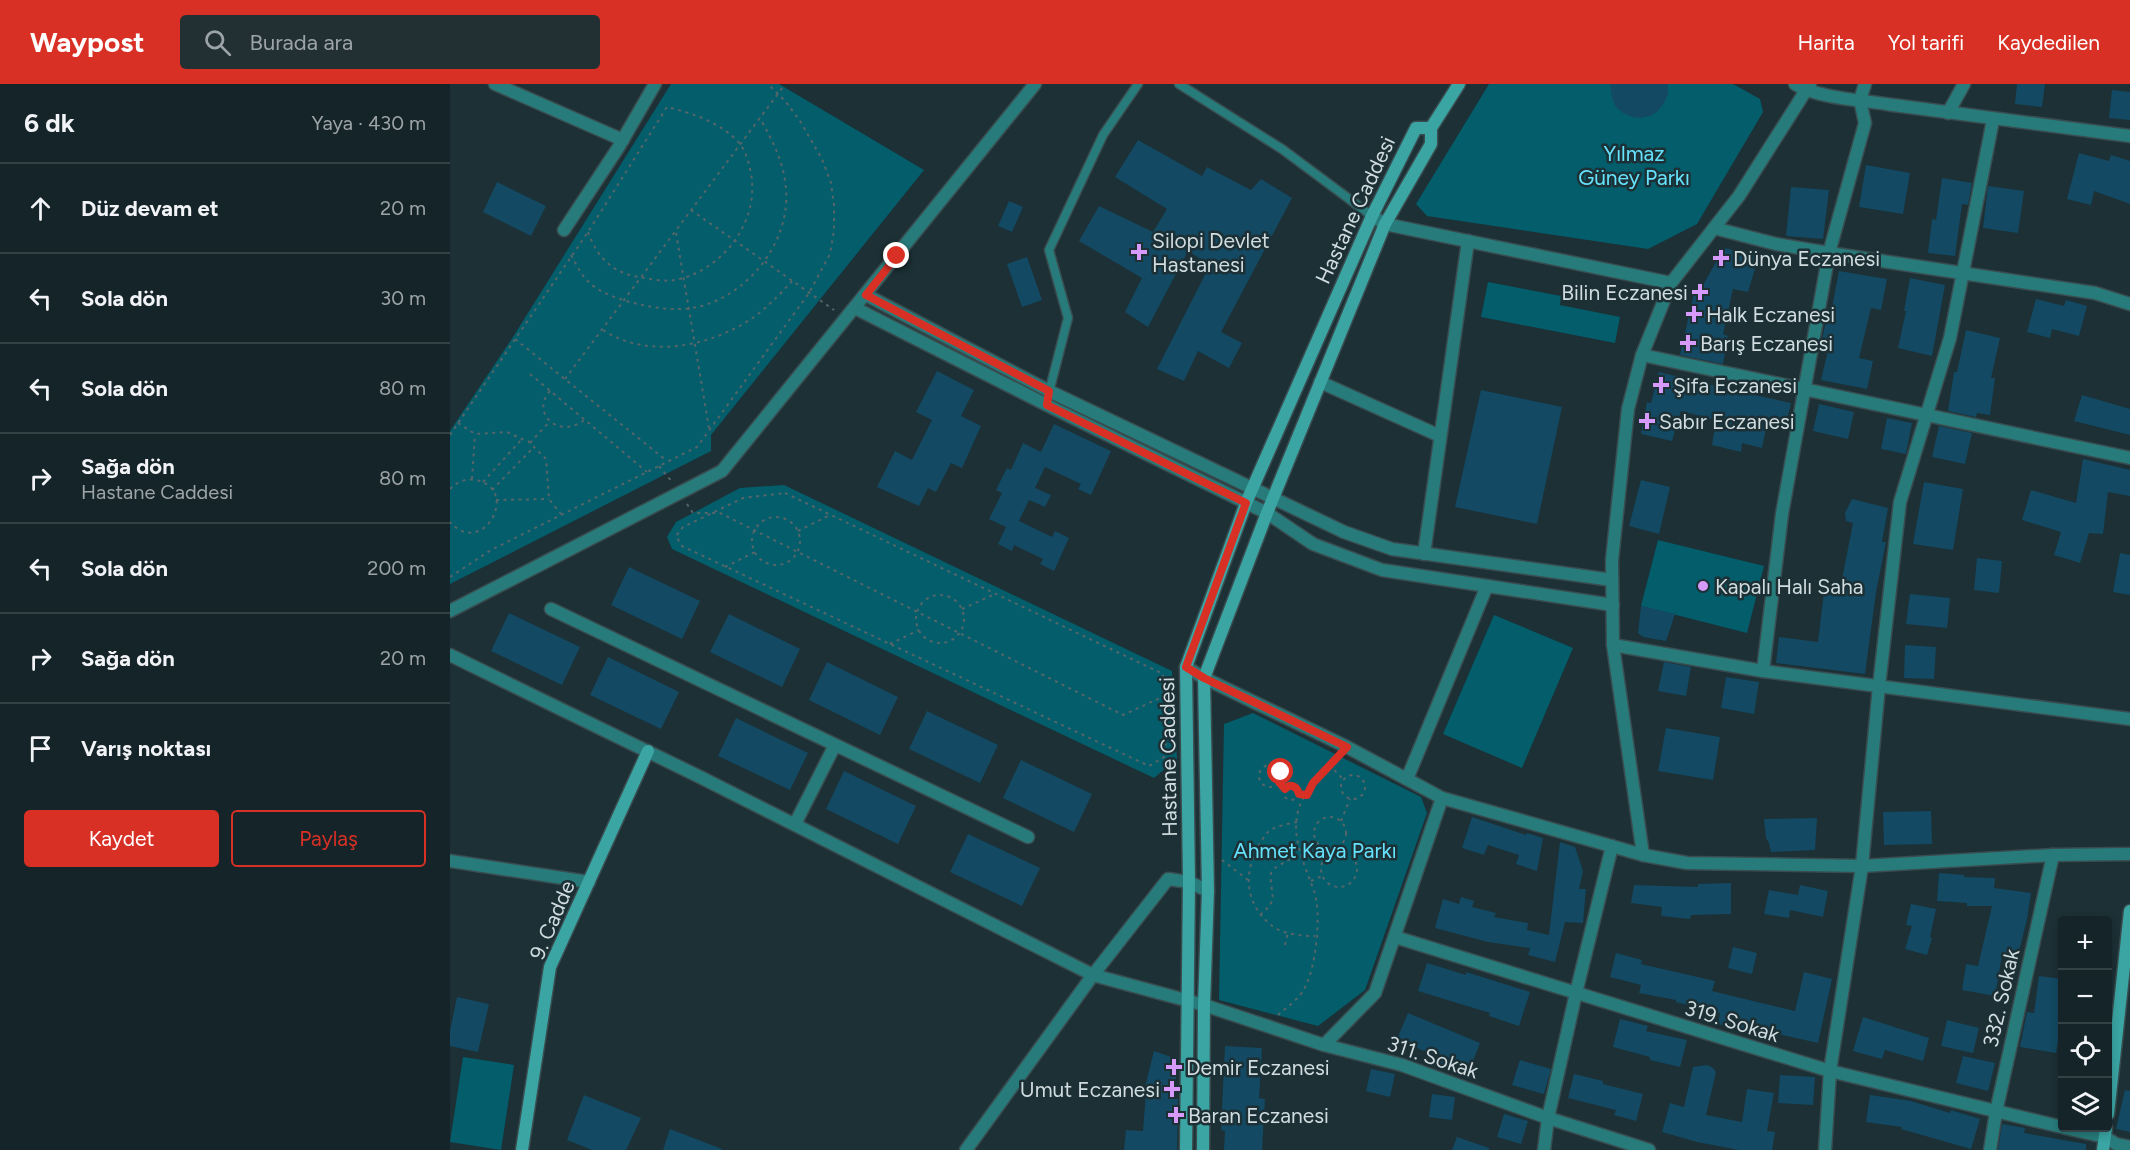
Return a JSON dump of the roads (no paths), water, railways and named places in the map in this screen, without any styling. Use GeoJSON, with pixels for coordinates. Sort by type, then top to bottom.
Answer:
{"type":"FeatureCollection","features":[{"type":"Feature","properties":{"kind":"main road"},"geometry":{"type":"LineString","coordinates":[[1431,128],[1459,84]]}},
{"type":"Feature","properties":{"kind":"main road","name":"Hastane Caddesi"},"geometry":{"type":"LineString","coordinates":[[1186,1150],[1189,882],[1186,667],[1252,488],[1372,216],[1416,128],[1431,128],[1431,144],[1385,224],[1272,499],[1204,678],[1208,891],[1203,1150]]}},
{"type":"Feature","properties":{"kind":"main road","name":"9. Cadde"},"geometry":{"type":"LineString","coordinates":[[522,1150],[550,967],[648,751]]}},
{"type":"Feature","properties":{"kind":"main road"},"geometry":{"type":"LineString","coordinates":[[2112,1081],[2128,947],[2130,911]]}},
{"type":"Feature","properties":{"kind":"main road"},"geometry":{"type":"LineString","coordinates":[[2103,1150],[2105,1132]]}},
{"type":"Feature","properties":{"kind":"street"},"geometry":{"type":"LineString","coordinates":[[495,84],[623,140]]}},
{"type":"Feature","properties":{"kind":"street"},"geometry":{"type":"LineString","coordinates":[[564,230],[623,140],[655,84]]}},
{"type":"Feature","properties":{"kind":"street"},"geometry":{"type":"LineString","coordinates":[[450,611],[722,471],[1035,84]]}},
{"type":"Feature","properties":{"kind":"street"},"geometry":{"type":"LineString","coordinates":[[1794,84],[1860,100],[1993,120],[2130,136]]}},
{"type":"Feature","properties":{"kind":"street"},"geometry":{"type":"LineString","coordinates":[[1763,671],[1782,514],[1829,253],[1865,123],[1860,100],[1865,84]]}},
{"type":"Feature","properties":{"kind":"street"},"geometry":{"type":"LineString","coordinates":[[1948,113],[1964,84]]}},
{"type":"Feature","properties":{"kind":"street"},"geometry":{"type":"LineString","coordinates":[[1643,855],[1613,645],[1612,560],[1628,409],[1642,355],[1671,283],[1739,196],[1808,87]]}},
{"type":"Feature","properties":{"kind":"street"},"geometry":{"type":"LineString","coordinates":[[1825,1150],[1830,1071],[1862,866],[1900,502],[1950,338],[1993,120]]}},
{"type":"Feature","properties":{"kind":"street"},"geometry":{"type":"LineString","coordinates":[[1372,216],[1385,224],[1671,283]]}},
{"type":"Feature","properties":{"kind":"street"},"geometry":{"type":"LineString","coordinates":[[1714,228],[1776,244],[2095,293],[2130,304]]}},
{"type":"Feature","properties":{"kind":"street"},"geometry":{"type":"LineString","coordinates":[[1424,554],[1468,241]]}},
{"type":"Feature","properties":{"kind":"street"},"geometry":{"type":"LineString","coordinates":[[866,295],[1049,391],[1344,532],[1392,549],[1612,579]]}},
{"type":"Feature","properties":{"kind":"street"},"geometry":{"type":"LineString","coordinates":[[851,313],[1047,405],[1267,513],[1313,544],[1382,570],[1612,605]]}},
{"type":"Feature","properties":{"kind":"street"},"geometry":{"type":"LineString","coordinates":[[1642,355],[2130,458]]}},
{"type":"Feature","properties":{"kind":"street"},"geometry":{"type":"LineString","coordinates":[[1320,382],[1440,436]]}},
{"type":"Feature","properties":{"kind":"street"},"geometry":{"type":"LineString","coordinates":[[1407,779],[1487,586]]}},
{"type":"Feature","properties":{"kind":"street"},"geometry":{"type":"LineString","coordinates":[[551,609],[1028,837]]}},
{"type":"Feature","properties":{"kind":"street"},"geometry":{"type":"LineString","coordinates":[[1613,645],[1763,671],[2130,719]]}},
{"type":"Feature","properties":{"kind":"street","name":"311. Sokak"},"geometry":{"type":"LineString","coordinates":[[450,655],[795,824],[1093,975],[1267,1024],[1324,1045],[1402,1065],[1548,1118],[1649,1150]]}},
{"type":"Feature","properties":{"kind":"street"},"geometry":{"type":"LineString","coordinates":[[1186,667],[1204,678],[1347,747],[1442,798],[1643,855],[1687,863],[1862,866],[2053,855],[2130,854]]}},
{"type":"Feature","properties":{"kind":"street"},"geometry":{"type":"LineString","coordinates":[[795,824],[835,745]]}},
{"type":"Feature","properties":{"kind":"street"},"geometry":{"type":"LineString","coordinates":[[1324,1045],[1375,993],[1442,798]]}},
{"type":"Feature","properties":{"kind":"street"},"geometry":{"type":"LineString","coordinates":[[1544,1150],[1548,1118],[1612,846]]}},
{"type":"Feature","properties":{"kind":"street","name":"332. Sokak"},"geometry":{"type":"LineString","coordinates":[[1990,1150],[1996,1112],[2053,855]]}},
{"type":"Feature","properties":{"kind":"street"},"geometry":{"type":"LineString","coordinates":[[450,861],[589,882]]}},
{"type":"Feature","properties":{"kind":"street"},"geometry":{"type":"LineString","coordinates":[[966,1150],[1093,975],[1168,879],[1189,882],[1208,891]]}},
{"type":"Feature","properties":{"kind":"street","name":"319. Sokak"},"geometry":{"type":"LineString","coordinates":[[1395,937],[1830,1071],[2058,1126]]}},
{"type":"Feature","properties":{"kind":"street","name":"319. Sokak"},"geometry":{"type":"LineString","coordinates":[[2105,1132],[2116,1144],[2130,1147]]}},
{"type":"Feature","properties":{"kind":"lane"},"geometry":{"type":"LineString","coordinates":[[1047,405],[1068,318],[1049,250],[1103,135],[1138,84]]}},
{"type":"Feature","properties":{"kind":"lane"},"geometry":{"type":"LineString","coordinates":[[1179,84],[1282,149],[1372,216]]}},
{"type":"Feature","properties":{"kind":"place","name":"Silopi Devlet Hastanesi"},"geometry":{"type":"Point","coordinates":[1139,252]}},
{"type":"Feature","properties":{"kind":"place","name":"Dünya Eczanesi"},"geometry":{"type":"Point","coordinates":[1721,258]}},
{"type":"Feature","properties":{"kind":"place","name":"Bilin Eczanesi"},"geometry":{"type":"Point","coordinates":[1700,292]}},
{"type":"Feature","properties":{"kind":"place","name":"Halk Eczanesi"},"geometry":{"type":"Point","coordinates":[1694,314]}},
{"type":"Feature","properties":{"kind":"place","name":"Barış Eczanesi"},"geometry":{"type":"Point","coordinates":[1688,343]}},
{"type":"Feature","properties":{"kind":"place","name":"Şifa Eczanesi"},"geometry":{"type":"Point","coordinates":[1661,385]}},
{"type":"Feature","properties":{"kind":"place","name":"Sabır Eczanesi"},"geometry":{"type":"Point","coordinates":[1647,421]}},
{"type":"Feature","properties":{"kind":"place","name":"Kapalı Halı Saha"},"geometry":{"type":"Point","coordinates":[1703,586]}},
{"type":"Feature","properties":{"kind":"place","name":"Demir Eczanesi"},"geometry":{"type":"Point","coordinates":[1174,1067]}},
{"type":"Feature","properties":{"kind":"place","name":"Umut Eczanesi"},"geometry":{"type":"Point","coordinates":[1172,1089]}},
{"type":"Feature","properties":{"kind":"place","name":"Baran Eczanesi"},"geometry":{"type":"Point","coordinates":[1176,1115]}},
{"type":"Feature","properties":{"kind":"park label","name":"Yılmaz Güney Parkı"},"geometry":{"type":"Point","coordinates":[1634,165]}},
{"type":"Feature","properties":{"kind":"park label","name":"Ahmet Kaya Parkı"},"geometry":{"type":"Point","coordinates":[1315,850]}}]}
